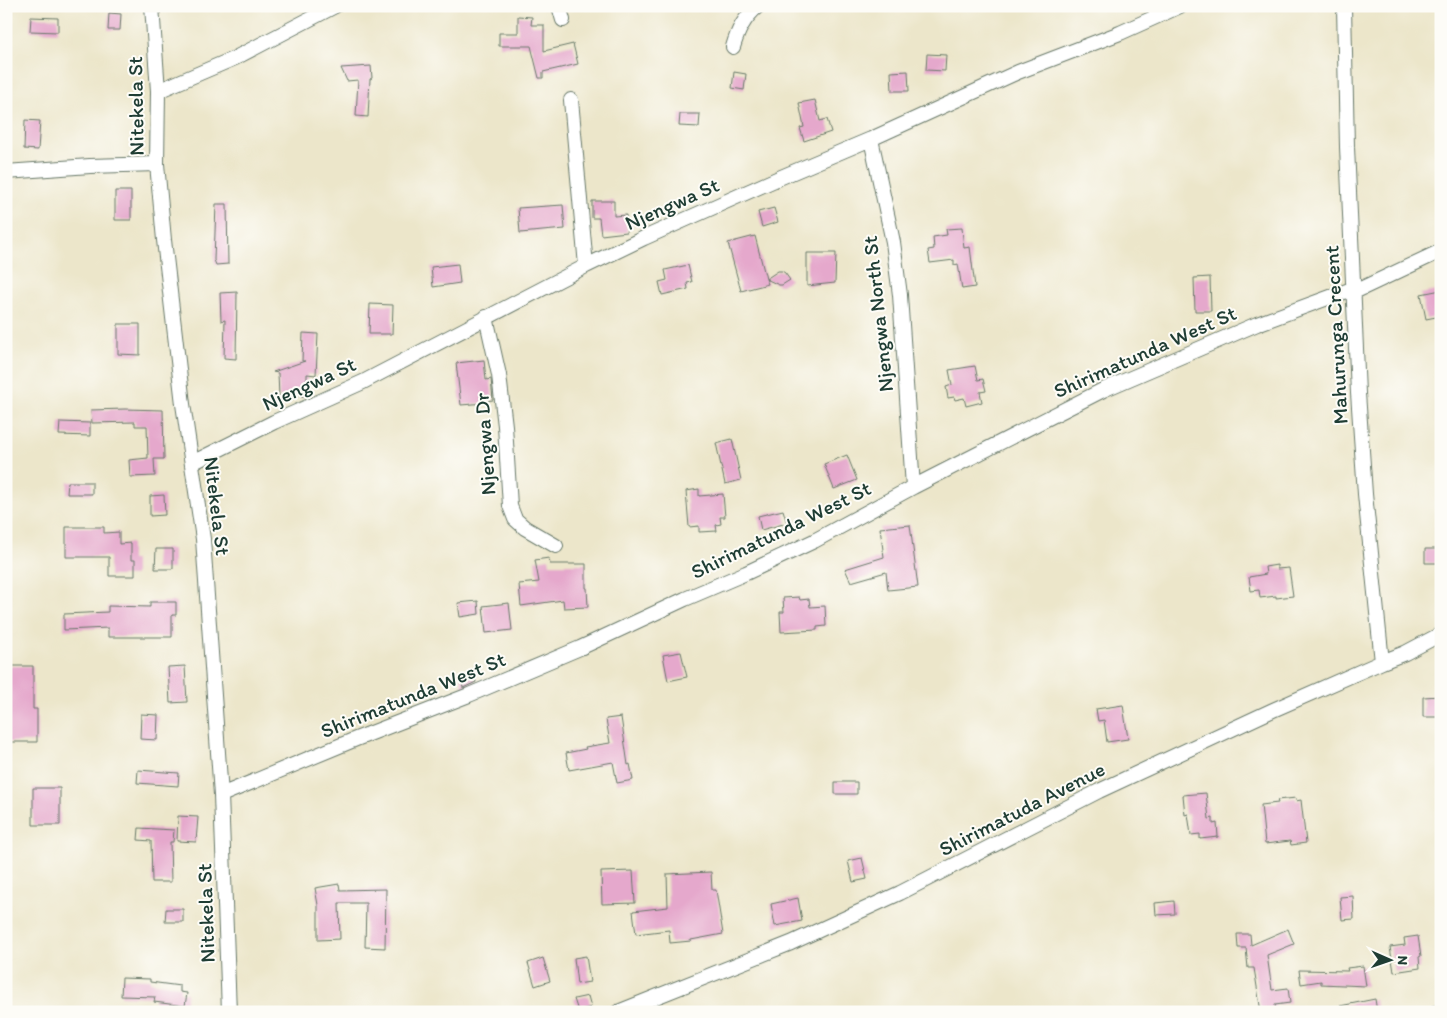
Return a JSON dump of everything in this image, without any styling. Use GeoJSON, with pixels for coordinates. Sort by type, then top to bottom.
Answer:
{"type":"FeatureCollection","features":[{"type":"Feature","properties":{"kind":"street","name":"Nitekela St"},"geometry":{"type":"LineString","coordinates":[[152,6],[158,90],[157,164],[172,321],[203,538],[221,795],[229,1012]]}},
{"type":"Feature","properties":{"kind":"street"},"geometry":{"type":"LineString","coordinates":[[158,90],[235,58],[335,6]]}},
{"type":"Feature","properties":{"kind":"street"},"geometry":{"type":"LineString","coordinates":[[559,6],[563,20]]}},
{"type":"Feature","properties":{"kind":"street"},"geometry":{"type":"LineString","coordinates":[[733,47],[737,31],[743,21],[758,6]]}},
{"type":"Feature","properties":{"kind":"street","name":"Njengwa St"},"geometry":{"type":"LineString","coordinates":[[192,463],[274,422],[363,382],[586,266],[644,238],[871,139],[1018,72],[1120,33],[1180,6]]}},
{"type":"Feature","properties":{"kind":"street","name":"Mahurunga Crecent"},"geometry":{"type":"LineString","coordinates":[[1344,6],[1344,64],[1352,291],[1365,494],[1382,662]]}},
{"type":"Feature","properties":{"kind":"street"},"geometry":{"type":"LineString","coordinates":[[571,100],[586,266]]}},
{"type":"Feature","properties":{"kind":"street","name":"Njengwa North St"},"geometry":{"type":"LineString","coordinates":[[871,139],[892,242],[900,295],[912,487]]}},
{"type":"Feature","properties":{"kind":"street"},"geometry":{"type":"LineString","coordinates":[[6,172],[90,166],[157,164]]}},
{"type":"Feature","properties":{"kind":"street","name":"Shirimatunda West St"},"geometry":{"type":"LineString","coordinates":[[221,795],[580,648],[814,541],[912,487],[1102,390],[1257,324],[1352,291],[1441,251]]}},
{"type":"Feature","properties":{"kind":"street","name":"Njengwa Dr"},"geometry":{"type":"LineString","coordinates":[[486,318],[500,375],[510,506],[515,519],[525,528],[556,546]]}},
{"type":"Feature","properties":{"kind":"street","name":"Shirimatuda Avenue"},"geometry":{"type":"LineString","coordinates":[[618,1012],[791,943],[900,894],[1099,790],[1382,662],[1406,653],[1441,634]]}},
{"type":"Feature","properties":{"kind":"building"},"geometry":{"type":"Polygon","coordinates":[[[109,13],[121,14],[120,30],[108,30],[109,13]]]}},
{"type":"Feature","properties":{"kind":"building"},"geometry":{"type":"Polygon","coordinates":[[[518,16],[532,17],[531,25],[544,25],[544,51],[573,44],[578,64],[543,72],[543,78],[539,78],[531,46],[499,46],[499,33],[518,33],[518,16]]]}},
{"type":"Feature","properties":{"kind":"building"},"geometry":{"type":"Polygon","coordinates":[[[31,17],[58,18],[58,32],[30,31],[31,17]]]}},
{"type":"Feature","properties":{"kind":"building"},"geometry":{"type":"Polygon","coordinates":[[[927,54],[946,55],[945,71],[926,70],[927,54]]]}},
{"type":"Feature","properties":{"kind":"building"},"geometry":{"type":"Polygon","coordinates":[[[371,66],[372,78],[370,79],[368,117],[356,116],[358,80],[347,81],[341,68],[371,66]]]}},
{"type":"Feature","properties":{"kind":"building"},"geometry":{"type":"Polygon","coordinates":[[[908,71],[909,91],[892,91],[891,72],[908,71]]]}},
{"type":"Feature","properties":{"kind":"building"},"geometry":{"type":"Polygon","coordinates":[[[734,72],[746,74],[744,90],[732,88],[734,72]]]}},
{"type":"Feature","properties":{"kind":"building"},"geometry":{"type":"Polygon","coordinates":[[[815,100],[820,121],[827,119],[831,132],[804,141],[800,128],[804,127],[799,103],[815,100]]]}},
{"type":"Feature","properties":{"kind":"building"},"geometry":{"type":"Polygon","coordinates":[[[680,114],[700,114],[699,127],[679,126],[680,114]]]}},
{"type":"Feature","properties":{"kind":"building"},"geometry":{"type":"Polygon","coordinates":[[[25,120],[40,121],[38,150],[24,149],[25,120]]]}},
{"type":"Feature","properties":{"kind":"building"},"geometry":{"type":"Polygon","coordinates":[[[115,191],[131,191],[131,220],[115,220],[115,191]]]}},
{"type":"Feature","properties":{"kind":"building"},"geometry":{"type":"Polygon","coordinates":[[[592,201],[614,201],[614,216],[626,215],[627,232],[601,235],[599,218],[592,218],[592,201]]]}},
{"type":"Feature","properties":{"kind":"building"},"geometry":{"type":"Polygon","coordinates":[[[216,204],[227,204],[228,264],[216,265],[214,260],[216,204]]]}},
{"type":"Feature","properties":{"kind":"building"},"geometry":{"type":"Polygon","coordinates":[[[563,205],[565,229],[520,233],[518,208],[563,205]]]}},
{"type":"Feature","properties":{"kind":"building"},"geometry":{"type":"Polygon","coordinates":[[[774,208],[778,222],[762,227],[758,212],[774,208]]]}},
{"type":"Feature","properties":{"kind":"building"},"geometry":{"type":"Polygon","coordinates":[[[962,228],[964,248],[970,247],[975,287],[962,289],[958,264],[954,265],[954,260],[930,263],[928,250],[934,249],[933,237],[947,235],[946,229],[962,228]]]}},
{"type":"Feature","properties":{"kind":"building"},"geometry":{"type":"Polygon","coordinates":[[[755,236],[768,284],[741,291],[728,243],[755,236]]]}},
{"type":"Feature","properties":{"kind":"building"},"geometry":{"type":"Polygon","coordinates":[[[807,253],[836,253],[835,283],[807,286],[807,253]]]}},
{"type":"Feature","properties":{"kind":"building"},"geometry":{"type":"Polygon","coordinates":[[[458,264],[460,283],[433,287],[431,267],[458,264]]]}},
{"type":"Feature","properties":{"kind":"building"},"geometry":{"type":"Polygon","coordinates":[[[688,265],[692,282],[687,283],[688,289],[662,295],[659,282],[667,280],[665,270],[688,265]]]}},
{"type":"Feature","properties":{"kind":"building"},"geometry":{"type":"Polygon","coordinates":[[[778,271],[782,271],[790,280],[779,285],[766,279],[778,271]]]}},
{"type":"Feature","properties":{"kind":"building"},"geometry":{"type":"Polygon","coordinates":[[[1210,277],[1211,311],[1195,311],[1194,278],[1210,277]]]}},
{"type":"Feature","properties":{"kind":"building"},"geometry":{"type":"Polygon","coordinates":[[[1441,290],[1441,316],[1426,319],[1421,294],[1441,290]]]}},
{"type":"Feature","properties":{"kind":"building"},"geometry":{"type":"Polygon","coordinates":[[[237,292],[236,359],[224,358],[225,320],[221,321],[220,293],[237,292]]]}},
{"type":"Feature","properties":{"kind":"building"},"geometry":{"type":"Polygon","coordinates":[[[370,304],[393,305],[392,334],[369,334],[370,304]]]}},
{"type":"Feature","properties":{"kind":"building"},"geometry":{"type":"Polygon","coordinates":[[[118,324],[140,324],[140,355],[118,354],[118,324]]]}},
{"type":"Feature","properties":{"kind":"building"},"geometry":{"type":"Polygon","coordinates":[[[303,333],[318,334],[316,375],[307,374],[307,396],[279,397],[278,373],[273,372],[305,361],[302,361],[303,333]]]}},
{"type":"Feature","properties":{"kind":"building"},"geometry":{"type":"Polygon","coordinates":[[[484,360],[486,380],[491,379],[493,400],[485,401],[485,403],[461,405],[456,363],[484,360]]]}},
{"type":"Feature","properties":{"kind":"building"},"geometry":{"type":"Polygon","coordinates":[[[975,366],[978,380],[983,379],[986,391],[980,392],[982,402],[966,406],[964,398],[955,400],[954,397],[948,398],[946,387],[952,385],[949,370],[975,366]]]}},
{"type":"Feature","properties":{"kind":"building"},"geometry":{"type":"Polygon","coordinates":[[[91,410],[163,410],[164,459],[154,459],[155,476],[130,477],[129,460],[148,458],[147,426],[135,426],[135,422],[92,423],[91,410]]]}},
{"type":"Feature","properties":{"kind":"building"},"geometry":{"type":"Polygon","coordinates":[[[60,422],[90,423],[90,436],[59,435],[60,422]]]}},
{"type":"Feature","properties":{"kind":"building"},"geometry":{"type":"Polygon","coordinates":[[[732,439],[741,480],[725,484],[716,443],[732,439]]]}},
{"type":"Feature","properties":{"kind":"building"},"geometry":{"type":"Polygon","coordinates":[[[847,455],[857,480],[834,489],[824,464],[847,455]]]}},
{"type":"Feature","properties":{"kind":"building"},"geometry":{"type":"Polygon","coordinates":[[[68,482],[92,482],[92,494],[67,494],[68,482]]]}},
{"type":"Feature","properties":{"kind":"building"},"geometry":{"type":"Polygon","coordinates":[[[699,489],[699,496],[723,494],[725,517],[720,517],[721,524],[716,525],[717,531],[699,532],[699,526],[689,527],[686,491],[699,489]]]}},
{"type":"Feature","properties":{"kind":"building"},"geometry":{"type":"Polygon","coordinates":[[[164,495],[165,515],[150,516],[150,496],[164,495]]]}},
{"type":"Feature","properties":{"kind":"building"},"geometry":{"type":"Polygon","coordinates":[[[783,510],[787,523],[761,530],[758,516],[783,510]]]}},
{"type":"Feature","properties":{"kind":"building"},"geometry":{"type":"Polygon","coordinates":[[[910,525],[918,587],[888,590],[886,572],[851,582],[845,569],[884,557],[880,528],[910,525]]]}},
{"type":"Feature","properties":{"kind":"building"},"geometry":{"type":"Polygon","coordinates":[[[66,527],[104,527],[104,533],[119,532],[119,544],[131,543],[131,560],[135,560],[135,576],[109,576],[109,557],[66,557],[66,527]]]}},
{"type":"Feature","properties":{"kind":"building"},"geometry":{"type":"Polygon","coordinates":[[[156,549],[173,549],[173,569],[155,569],[156,549]]]}},
{"type":"Feature","properties":{"kind":"building"},"geometry":{"type":"Polygon","coordinates":[[[1425,549],[1441,549],[1441,563],[1425,563],[1425,549]]]}},
{"type":"Feature","properties":{"kind":"building"},"geometry":{"type":"Polygon","coordinates":[[[549,558],[550,564],[586,564],[588,607],[564,608],[563,600],[521,606],[519,584],[539,582],[535,560],[549,558]]]}},
{"type":"Feature","properties":{"kind":"building"},"geometry":{"type":"Polygon","coordinates":[[[1277,565],[1277,569],[1289,568],[1293,596],[1260,598],[1259,590],[1251,591],[1249,577],[1266,574],[1265,567],[1277,565]]]}},
{"type":"Feature","properties":{"kind":"building"},"geometry":{"type":"Polygon","coordinates":[[[799,597],[800,600],[809,599],[810,607],[825,606],[826,626],[817,627],[817,630],[781,632],[780,612],[784,612],[783,598],[799,597]]]}},
{"type":"Feature","properties":{"kind":"building"},"geometry":{"type":"Polygon","coordinates":[[[478,601],[479,614],[460,617],[458,603],[478,601]]]}},
{"type":"Feature","properties":{"kind":"building"},"geometry":{"type":"Polygon","coordinates":[[[150,602],[176,602],[176,615],[172,615],[172,637],[108,637],[108,628],[64,630],[64,614],[108,612],[108,606],[150,607],[150,602]]]}},
{"type":"Feature","properties":{"kind":"building"},"geometry":{"type":"Polygon","coordinates":[[[509,603],[512,630],[486,633],[483,606],[509,603]]]}},
{"type":"Feature","properties":{"kind":"building"},"geometry":{"type":"Polygon","coordinates":[[[681,652],[687,677],[668,681],[663,655],[681,652]]]}},
{"type":"Feature","properties":{"kind":"building"},"geometry":{"type":"Polygon","coordinates":[[[6,666],[33,666],[33,709],[37,709],[37,742],[6,742],[6,666]]]}},
{"type":"Feature","properties":{"kind":"building"},"geometry":{"type":"Polygon","coordinates":[[[185,666],[187,702],[170,703],[168,667],[185,666]]]}},
{"type":"Feature","properties":{"kind":"building"},"geometry":{"type":"Polygon","coordinates":[[[474,674],[476,682],[463,688],[461,678],[474,674]]]}},
{"type":"Feature","properties":{"kind":"building"},"geometry":{"type":"Polygon","coordinates":[[[1441,696],[1441,717],[1423,717],[1423,697],[1441,696]]]}},
{"type":"Feature","properties":{"kind":"building"},"geometry":{"type":"Polygon","coordinates":[[[1123,705],[1128,739],[1107,742],[1104,720],[1098,721],[1096,709],[1123,705]]]}},
{"type":"Feature","properties":{"kind":"building"},"geometry":{"type":"Polygon","coordinates":[[[141,714],[158,715],[157,740],[140,739],[141,714]]]}},
{"type":"Feature","properties":{"kind":"building"},"geometry":{"type":"Polygon","coordinates":[[[621,717],[628,765],[630,764],[633,780],[617,783],[613,762],[569,770],[566,753],[586,749],[585,747],[610,743],[606,719],[621,717]]]}},
{"type":"Feature","properties":{"kind":"building"},"geometry":{"type":"Polygon","coordinates":[[[138,770],[179,773],[178,786],[137,783],[138,770]]]}},
{"type":"Feature","properties":{"kind":"building"},"geometry":{"type":"Polygon","coordinates":[[[835,782],[857,782],[857,794],[835,794],[835,782]]]}},
{"type":"Feature","properties":{"kind":"building"},"geometry":{"type":"Polygon","coordinates":[[[33,788],[60,788],[60,825],[33,825],[33,788]]]}},
{"type":"Feature","properties":{"kind":"building"},"geometry":{"type":"Polygon","coordinates":[[[1206,793],[1209,819],[1213,818],[1213,824],[1217,823],[1218,837],[1200,839],[1200,834],[1191,835],[1188,814],[1185,815],[1183,795],[1206,793]]]}},
{"type":"Feature","properties":{"kind":"building"},"geometry":{"type":"Polygon","coordinates":[[[1296,798],[1296,801],[1301,800],[1306,843],[1291,845],[1290,841],[1265,844],[1261,805],[1278,803],[1277,800],[1296,798]]]}},
{"type":"Feature","properties":{"kind":"building"},"geometry":{"type":"Polygon","coordinates":[[[178,816],[198,817],[196,842],[177,841],[178,816]]]}},
{"type":"Feature","properties":{"kind":"building"},"geometry":{"type":"Polygon","coordinates":[[[139,828],[174,830],[173,842],[170,842],[171,882],[152,882],[151,841],[138,840],[139,828]]]}},
{"type":"Feature","properties":{"kind":"building"},"geometry":{"type":"Polygon","coordinates":[[[862,858],[867,879],[853,882],[848,861],[862,858]]]}},
{"type":"Feature","properties":{"kind":"building"},"geometry":{"type":"Polygon","coordinates":[[[633,871],[635,903],[602,904],[601,872],[633,871]]]}},
{"type":"Feature","properties":{"kind":"building"},"geometry":{"type":"Polygon","coordinates":[[[711,872],[712,890],[716,890],[723,934],[691,941],[670,943],[669,930],[636,934],[633,911],[668,907],[667,874],[711,872]]]}},
{"type":"Feature","properties":{"kind":"building"},"geometry":{"type":"Polygon","coordinates":[[[339,884],[340,890],[386,889],[385,948],[365,947],[366,903],[339,903],[340,939],[318,940],[318,905],[315,888],[339,884]]]}},
{"type":"Feature","properties":{"kind":"building"},"geometry":{"type":"Polygon","coordinates":[[[1353,896],[1354,919],[1342,920],[1340,897],[1353,896]]]}},
{"type":"Feature","properties":{"kind":"building"},"geometry":{"type":"Polygon","coordinates":[[[798,898],[802,921],[775,926],[771,904],[798,898]]]}},
{"type":"Feature","properties":{"kind":"building"},"geometry":{"type":"Polygon","coordinates":[[[1174,901],[1175,914],[1156,915],[1155,903],[1174,901]]]}},
{"type":"Feature","properties":{"kind":"building"},"geometry":{"type":"Polygon","coordinates":[[[166,909],[183,909],[183,922],[165,922],[166,909]]]}},
{"type":"Feature","properties":{"kind":"building"},"geometry":{"type":"Polygon","coordinates":[[[1288,929],[1294,944],[1267,955],[1272,990],[1288,988],[1290,1003],[1275,1005],[1276,1012],[1261,1012],[1254,968],[1248,968],[1246,948],[1238,948],[1237,934],[1250,934],[1251,945],[1288,929]]]}},
{"type":"Feature","properties":{"kind":"building"},"geometry":{"type":"Polygon","coordinates":[[[1418,936],[1421,956],[1419,957],[1420,968],[1394,972],[1390,947],[1405,945],[1404,938],[1418,936]]]}},
{"type":"Feature","properties":{"kind":"building"},"geometry":{"type":"Polygon","coordinates":[[[586,956],[590,982],[577,984],[574,958],[586,956]]]}},
{"type":"Feature","properties":{"kind":"building"},"geometry":{"type":"Polygon","coordinates":[[[543,958],[550,981],[535,986],[528,963],[543,958]]]}},
{"type":"Feature","properties":{"kind":"building"},"geometry":{"type":"Polygon","coordinates":[[[1363,966],[1366,986],[1321,984],[1321,981],[1301,984],[1299,970],[1348,971],[1347,968],[1363,966]]]}},
{"type":"Feature","properties":{"kind":"building"},"geometry":{"type":"Polygon","coordinates":[[[122,978],[150,979],[150,982],[180,986],[180,992],[187,993],[185,1006],[154,1002],[155,997],[121,996],[122,978]]]}},
{"type":"Feature","properties":{"kind":"building"},"geometry":{"type":"Polygon","coordinates":[[[588,996],[591,1007],[578,1011],[574,999],[588,996]]]}},
{"type":"Feature","properties":{"kind":"building"},"geometry":{"type":"Polygon","coordinates":[[[1375,999],[1377,1012],[1341,1012],[1340,1006],[1375,999]]]}}]}
